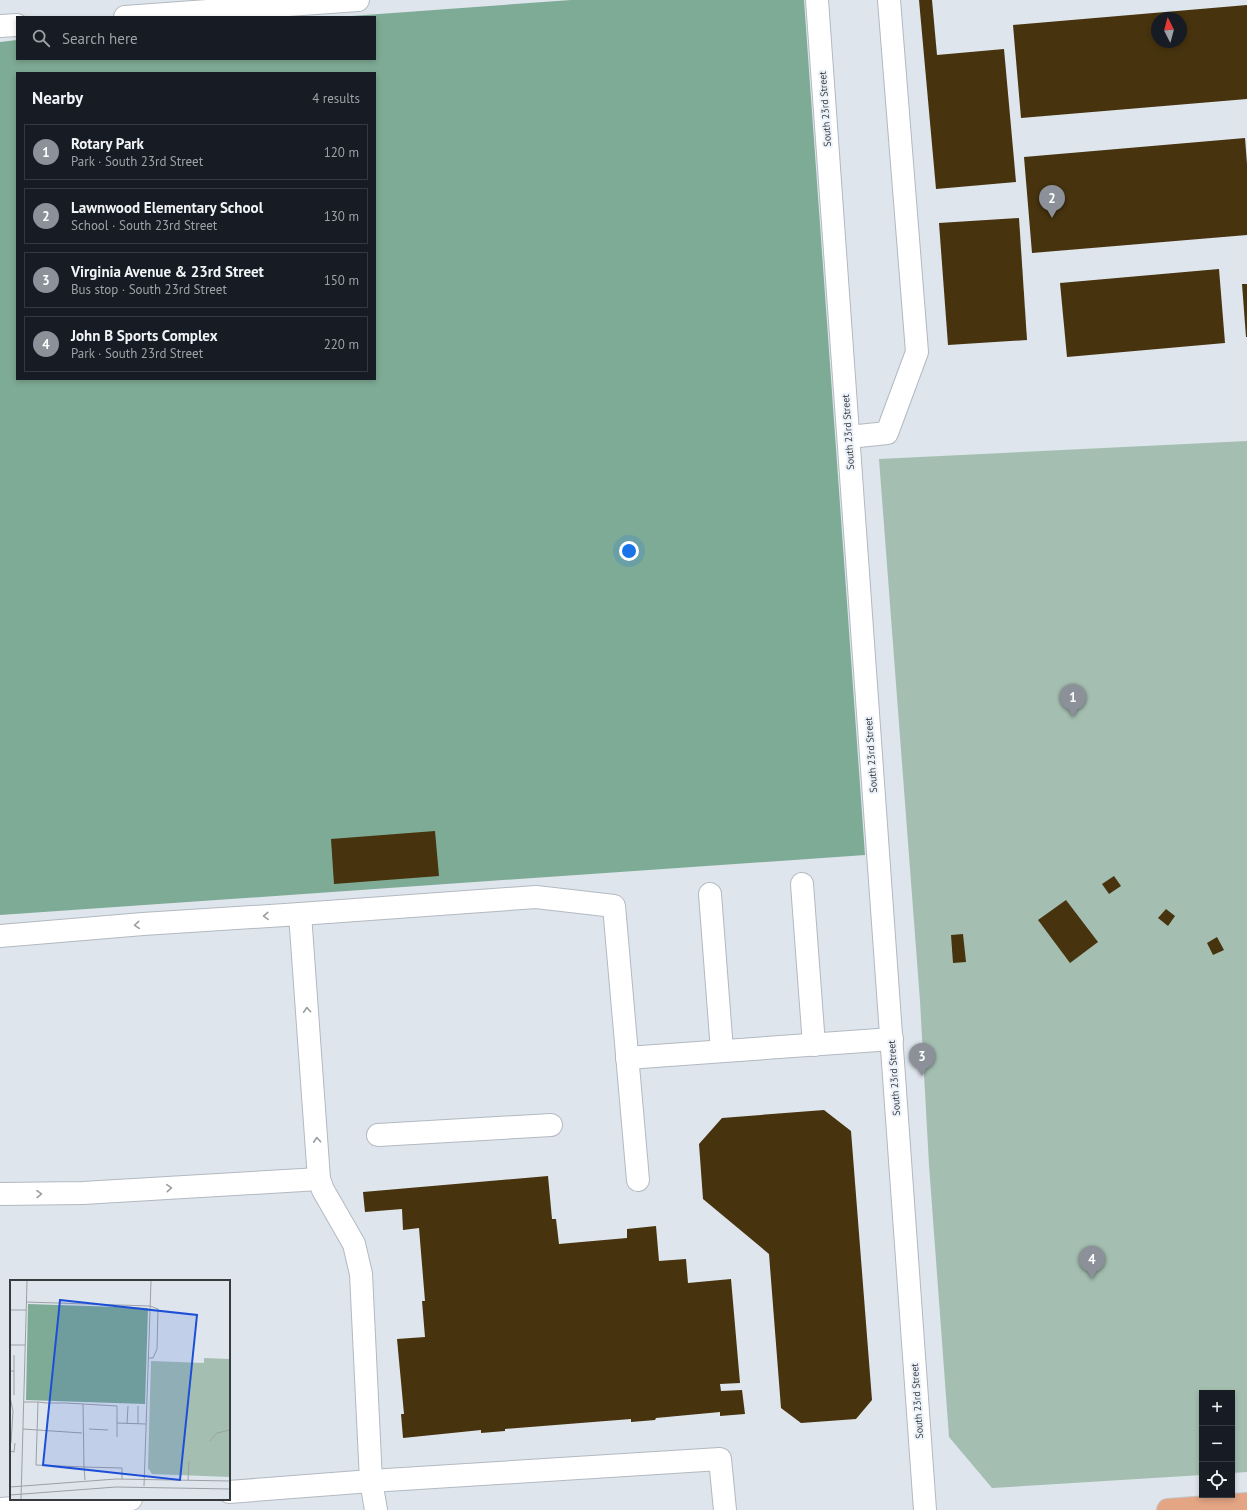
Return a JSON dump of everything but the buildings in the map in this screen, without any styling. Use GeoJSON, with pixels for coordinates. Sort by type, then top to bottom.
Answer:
{"type":"FeatureCollection","features":[{"type":"Feature","properties":{"kind":"main road"},"geometry":{"type":"LineString","coordinates":[[1168,1510],[1247,1504]]}},
{"type":"Feature","properties":{"kind":"street"},"geometry":{"type":"LineString","coordinates":[[139,16],[358,0]]}},
{"type":"Feature","properties":{"kind":"street","name":"South 23rd Street"},"geometry":{"type":"LineString","coordinates":[[817,0],[925,1510]]}},
{"type":"Feature","properties":{"kind":"street"},"geometry":{"type":"LineString","coordinates":[[849,437],[887,433],[918,352],[889,0]]}},
{"type":"Feature","properties":{"kind":"street"},"geometry":{"type":"LineString","coordinates":[[0,26],[16,25]]}},
{"type":"Feature","properties":{"kind":"street"},"geometry":{"type":"LineString","coordinates":[[802,884],[814,1045]]}},
{"type":"Feature","properties":{"kind":"street"},"geometry":{"type":"LineString","coordinates":[[710,894],[722,1051]]}},
{"type":"Feature","properties":{"kind":"street"},"geometry":{"type":"LineString","coordinates":[[0,936],[536,897],[614,906],[638,1180]]}},
{"type":"Feature","properties":{"kind":"street"},"geometry":{"type":"LineString","coordinates":[[300,914],[319,1179],[323,1190],[354,1244],[361,1274],[371,1481],[376,1510]]}},
{"type":"Feature","properties":{"kind":"street"},"geometry":{"type":"LineString","coordinates":[[627,1058],[892,1039]]}},
{"type":"Feature","properties":{"kind":"street"},"geometry":{"type":"LineString","coordinates":[[378,1135],[551,1125]]}},
{"type":"Feature","properties":{"kind":"street"},"geometry":{"type":"LineString","coordinates":[[0,1194],[83,1193],[319,1179]]}},
{"type":"Feature","properties":{"kind":"street"},"geometry":{"type":"LineString","coordinates":[[230,1492],[371,1481],[720,1459],[725,1510]]}},
{"type":"Feature","properties":{"kind":"street"},"geometry":{"type":"LineString","coordinates":[[0,1509],[118,1500]]}},
{"type":"Feature","properties":{"kind":"green space"},"geometry":{"type":"Polygon","coordinates":[[[571,0],[804,0],[865,855],[0,915],[0,42],[16,40],[16,60],[376,60],[376,16],[352,16],[571,0]]]}},
{"type":"Feature","properties":{"kind":"green space"},"geometry":{"type":"Polygon","coordinates":[[[1247,441],[1247,1472],[1235,1473],[1235,1390],[1199,1390],[1199,1475],[992,1488],[949,1437],[929,1165],[920,1001],[879,459],[1247,441]]]}},
{"type":"Feature","properties":{"kind":"place","name":"Lawnwood Elementary School"},"geometry":{"type":"Point","coordinates":[1052,218]}},
{"type":"Feature","properties":{"kind":"place","name":"Rotary Park"},"geometry":{"type":"Point","coordinates":[1073,717]}},
{"type":"Feature","properties":{"kind":"place","name":"Virginia Avenue & 23rd Street"},"geometry":{"type":"Point","coordinates":[922,1076]}},
{"type":"Feature","properties":{"kind":"place","name":"John B Sports Complex"},"geometry":{"type":"Point","coordinates":[1092,1279]}}]}
